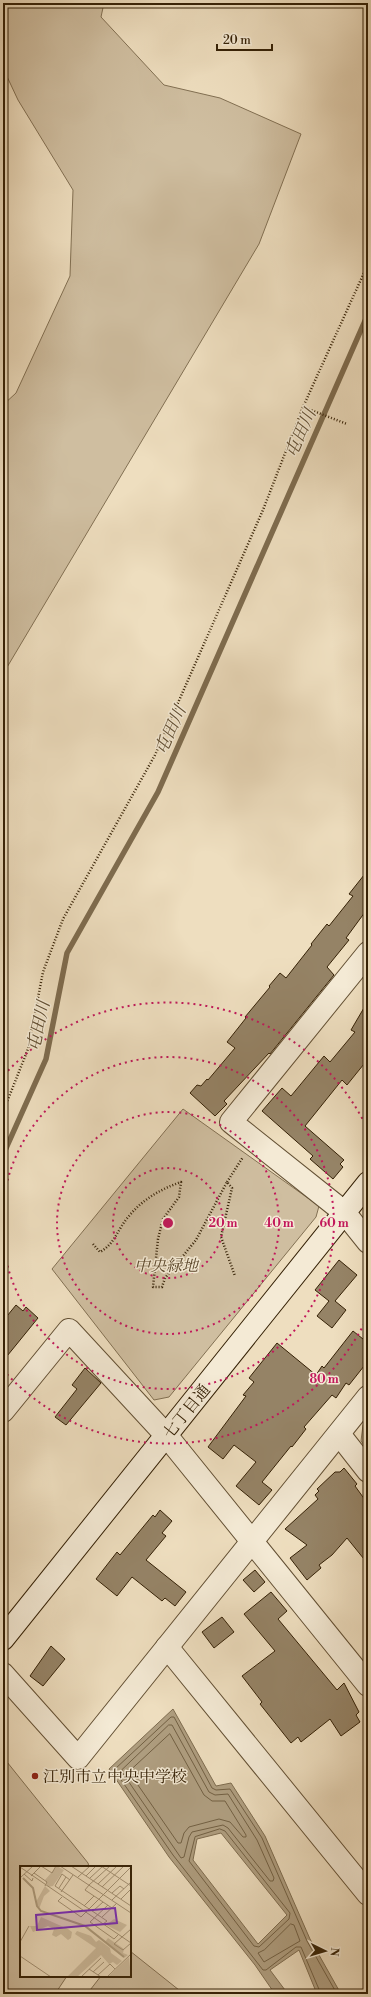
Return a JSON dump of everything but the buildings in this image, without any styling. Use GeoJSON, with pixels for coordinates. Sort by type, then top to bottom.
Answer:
{"type":"FeatureCollection","features":[{"type":"Feature","properties":{"kind":"street"},"geometry":{"type":"LineString","coordinates":[[368,953],[231,1122],[344,1212],[368,1242]]}},
{"type":"Feature","properties":{"kind":"street","name":"七丁目通"},"geometry":{"type":"LineString","coordinates":[[3,1639],[368,1182]]}},
{"type":"Feature","properties":{"kind":"street"},"geometry":{"type":"LineString","coordinates":[[3,1411],[69,1330],[166,1435],[368,1684]]}},
{"type":"Feature","properties":{"kind":"street"},"geometry":{"type":"LineString","coordinates":[[3,1674],[78,1758],[368,1397]]}},
{"type":"Feature","properties":{"kind":"street"},"geometry":{"type":"LineString","coordinates":[[339,1434],[368,1471]]}},
{"type":"Feature","properties":{"kind":"street"},"geometry":{"type":"LineString","coordinates":[[167,1647],[368,1894]]}},
{"type":"Feature","properties":{"kind":"path"},"geometry":{"type":"LineString","coordinates":[[3,1112],[28,1049],[43,972],[63,919],[155,755],[263,510],[303,407],[368,264]]}},
{"type":"Feature","properties":{"kind":"path"},"geometry":{"type":"LineString","coordinates":[[303,407],[347,424]]}},
{"type":"Feature","properties":{"kind":"path"},"geometry":{"type":"LineString","coordinates":[[93,1244],[100,1252],[109,1247],[128,1216],[160,1189],[181,1182],[179,1197],[163,1219],[158,1238],[153,1287],[162,1288],[165,1278],[196,1240],[227,1182],[247,1150]]}},
{"type":"Feature","properties":{"kind":"path"},"geometry":{"type":"LineString","coordinates":[[227,1182],[232,1188],[221,1237],[235,1276]]}},
{"type":"Feature","properties":{"kind":"green space"},"geometry":{"type":"Polygon","coordinates":[[[3,3],[104,3],[101,17],[164,85],[220,98],[301,134],[259,244],[3,674],[3,405],[16,393],[70,276],[73,190],[18,100],[3,68],[3,3]]]}},
{"type":"Feature","properties":{"kind":"green space","name":"中央緑地"},"geometry":{"type":"Polygon","coordinates":[[[183,1109],[319,1206],[316,1217],[169,1397],[154,1400],[52,1269],[183,1109]]]}},
{"type":"Feature","properties":{"kind":"green space"},"geometry":{"type":"Polygon","coordinates":[[[368,1419],[368,1450],[361,1441],[363,1425],[368,1419]]]}},
{"type":"Feature","properties":{"kind":"green space"},"geometry":{"type":"Polygon","coordinates":[[[3,1757],[88,1863],[89,1866],[20,1866],[20,1977],[66,1977],[55,1994],[3,1994],[3,1757]]]}},
{"type":"Feature","properties":{"kind":"green space"},"geometry":{"type":"Polygon","coordinates":[[[131,1952],[184,1994],[87,1994],[100,1977],[131,1977],[131,1952]]]}},
{"type":"Feature","properties":{"kind":"water"},"geometry":{"type":"Polygon","coordinates":[[[173,1709],[216,1786],[231,1783],[265,1836],[310,1939],[341,1994],[317,1994],[299,1950],[270,1970],[288,1994],[275,1994],[255,1965],[169,1857],[109,1769],[173,1709]],[[221,1833],[197,1839],[193,1860],[258,1944],[287,1915],[221,1833]]]}},
{"type":"Feature","properties":{"kind":"waterway","name":"屯田川"},"geometry":{"type":"LineString","coordinates":[[3,1155],[46,1059],[67,953],[158,792],[368,314]]}},
{"type":"Feature","properties":{"kind":"place","name":"江別市立中央中学校"},"geometry":{"type":"Point","coordinates":[35,1776]}}]}
